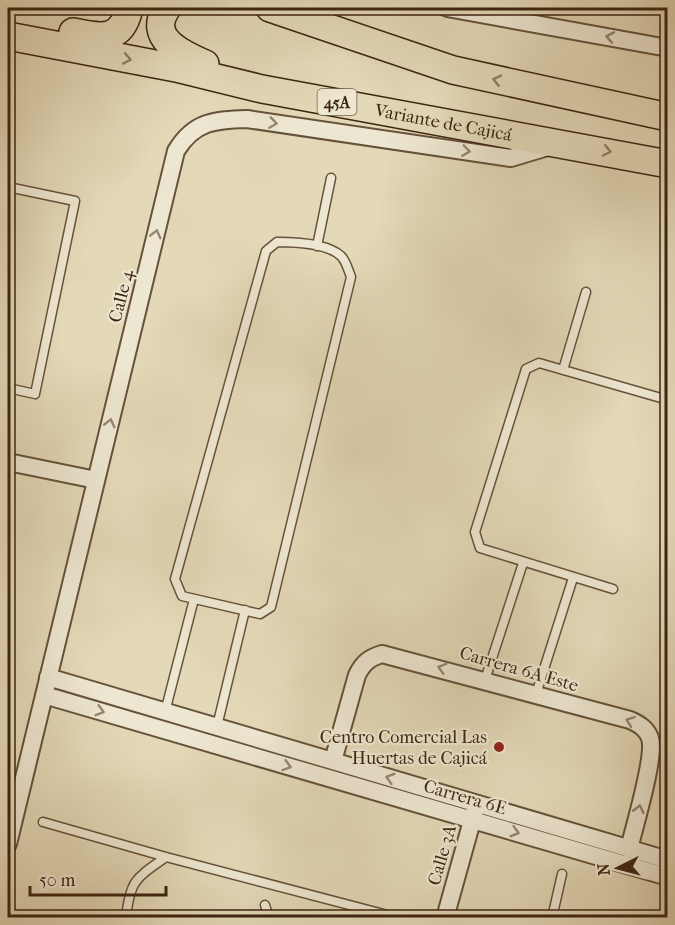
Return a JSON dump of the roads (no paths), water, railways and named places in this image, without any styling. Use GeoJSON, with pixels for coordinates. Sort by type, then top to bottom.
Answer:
{"type":"FeatureCollection","features":[{"type":"Feature","properties":{"kind":"highway"},"geometry":{"type":"LineString","coordinates":[[8,24],[18,20],[89,35],[108,36],[119,31],[126,21],[129,8]]}},
{"type":"Feature","properties":{"kind":"highway"},"geometry":{"type":"LineString","coordinates":[[166,8],[160,22],[161,32],[167,44],[202,63],[262,89]]}},
{"type":"Feature","properties":{"kind":"highway"},"geometry":{"type":"LineString","coordinates":[[249,8],[277,10],[453,70],[666,116]]}},
{"type":"Feature","properties":{"kind":"highway","name":"Variante de Cajicá"},"geometry":{"type":"LineString","coordinates":[[8,36],[176,68],[262,89],[668,164]]}},
{"type":"Feature","properties":{"kind":"street"},"geometry":{"type":"LineString","coordinates":[[447,8],[668,48]]}},
{"type":"Feature","properties":{"kind":"street","name":"Calle 4"},"geometry":{"type":"LineString","coordinates":[[8,844],[11,813],[44,694],[176,151],[184,137],[212,120],[247,119],[511,158],[564,143]]}},
{"type":"Feature","properties":{"kind":"street"},"geometry":{"type":"LineString","coordinates":[[8,462],[96,480]]}},
{"type":"Feature","properties":{"kind":"street","name":"Carrera 6A Este"},"geometry":{"type":"LineString","coordinates":[[333,761],[357,675],[362,665],[371,657],[382,654],[393,654],[630,720],[646,731],[651,741],[648,769],[629,849]]}},
{"type":"Feature","properties":{"kind":"street","name":"Carrera 6E"},"geometry":{"type":"LineString","coordinates":[[48,677],[333,761],[475,812],[668,876]]}},
{"type":"Feature","properties":{"kind":"street","name":"Carrera 6E"},"geometry":{"type":"LineString","coordinates":[[44,694],[475,812],[668,860]]}},
{"type":"Feature","properties":{"kind":"street","name":"Calle 3A"},"geometry":{"type":"LineString","coordinates":[[445,918],[475,812]]}},
{"type":"Feature","properties":{"kind":"lane"},"geometry":{"type":"LineString","coordinates":[[663,8],[668,9]]}},
{"type":"Feature","properties":{"kind":"lane"},"geometry":{"type":"LineString","coordinates":[[317,246],[331,178]]}},
{"type":"Feature","properties":{"kind":"lane"},"geometry":{"type":"LineString","coordinates":[[8,187],[75,201],[35,394],[8,388]]}},
{"type":"Feature","properties":{"kind":"lane"},"geometry":{"type":"LineString","coordinates":[[277,242],[317,246],[338,253],[345,261],[351,277],[271,607],[260,614],[194,599],[182,596],[175,579],[266,251],[277,242]]}},
{"type":"Feature","properties":{"kind":"lane"},"geometry":{"type":"LineString","coordinates":[[563,370],[586,292]]}},
{"type":"Feature","properties":{"kind":"lane"},"geometry":{"type":"LineString","coordinates":[[613,589],[480,548],[475,532],[526,369],[539,363],[660,398]]}},
{"type":"Feature","properties":{"kind":"lane"},"geometry":{"type":"LineString","coordinates":[[485,680],[523,563]]}},
{"type":"Feature","properties":{"kind":"lane"},"geometry":{"type":"LineString","coordinates":[[536,694],[573,578]]}},
{"type":"Feature","properties":{"kind":"lane"},"geometry":{"type":"LineString","coordinates":[[165,712],[194,599]]}},
{"type":"Feature","properties":{"kind":"lane"},"geometry":{"type":"LineString","coordinates":[[214,726],[219,718],[245,610]]}},
{"type":"Feature","properties":{"kind":"lane"},"geometry":{"type":"LineString","coordinates":[[43,822],[399,918]]}},
{"type":"Feature","properties":{"kind":"lane"},"geometry":{"type":"LineString","coordinates":[[126,918],[130,887],[146,871],[166,857]]}},
{"type":"Feature","properties":{"kind":"lane"},"geometry":{"type":"LineString","coordinates":[[552,918],[562,874]]}},
{"type":"Feature","properties":{"kind":"lane"},"geometry":{"type":"LineString","coordinates":[[265,906],[268,918]]}},
{"type":"Feature","properties":{"kind":"place","name":"Centro Comercial Las Huertas de Cajicá"},"geometry":{"type":"Point","coordinates":[499,747]}}]}
